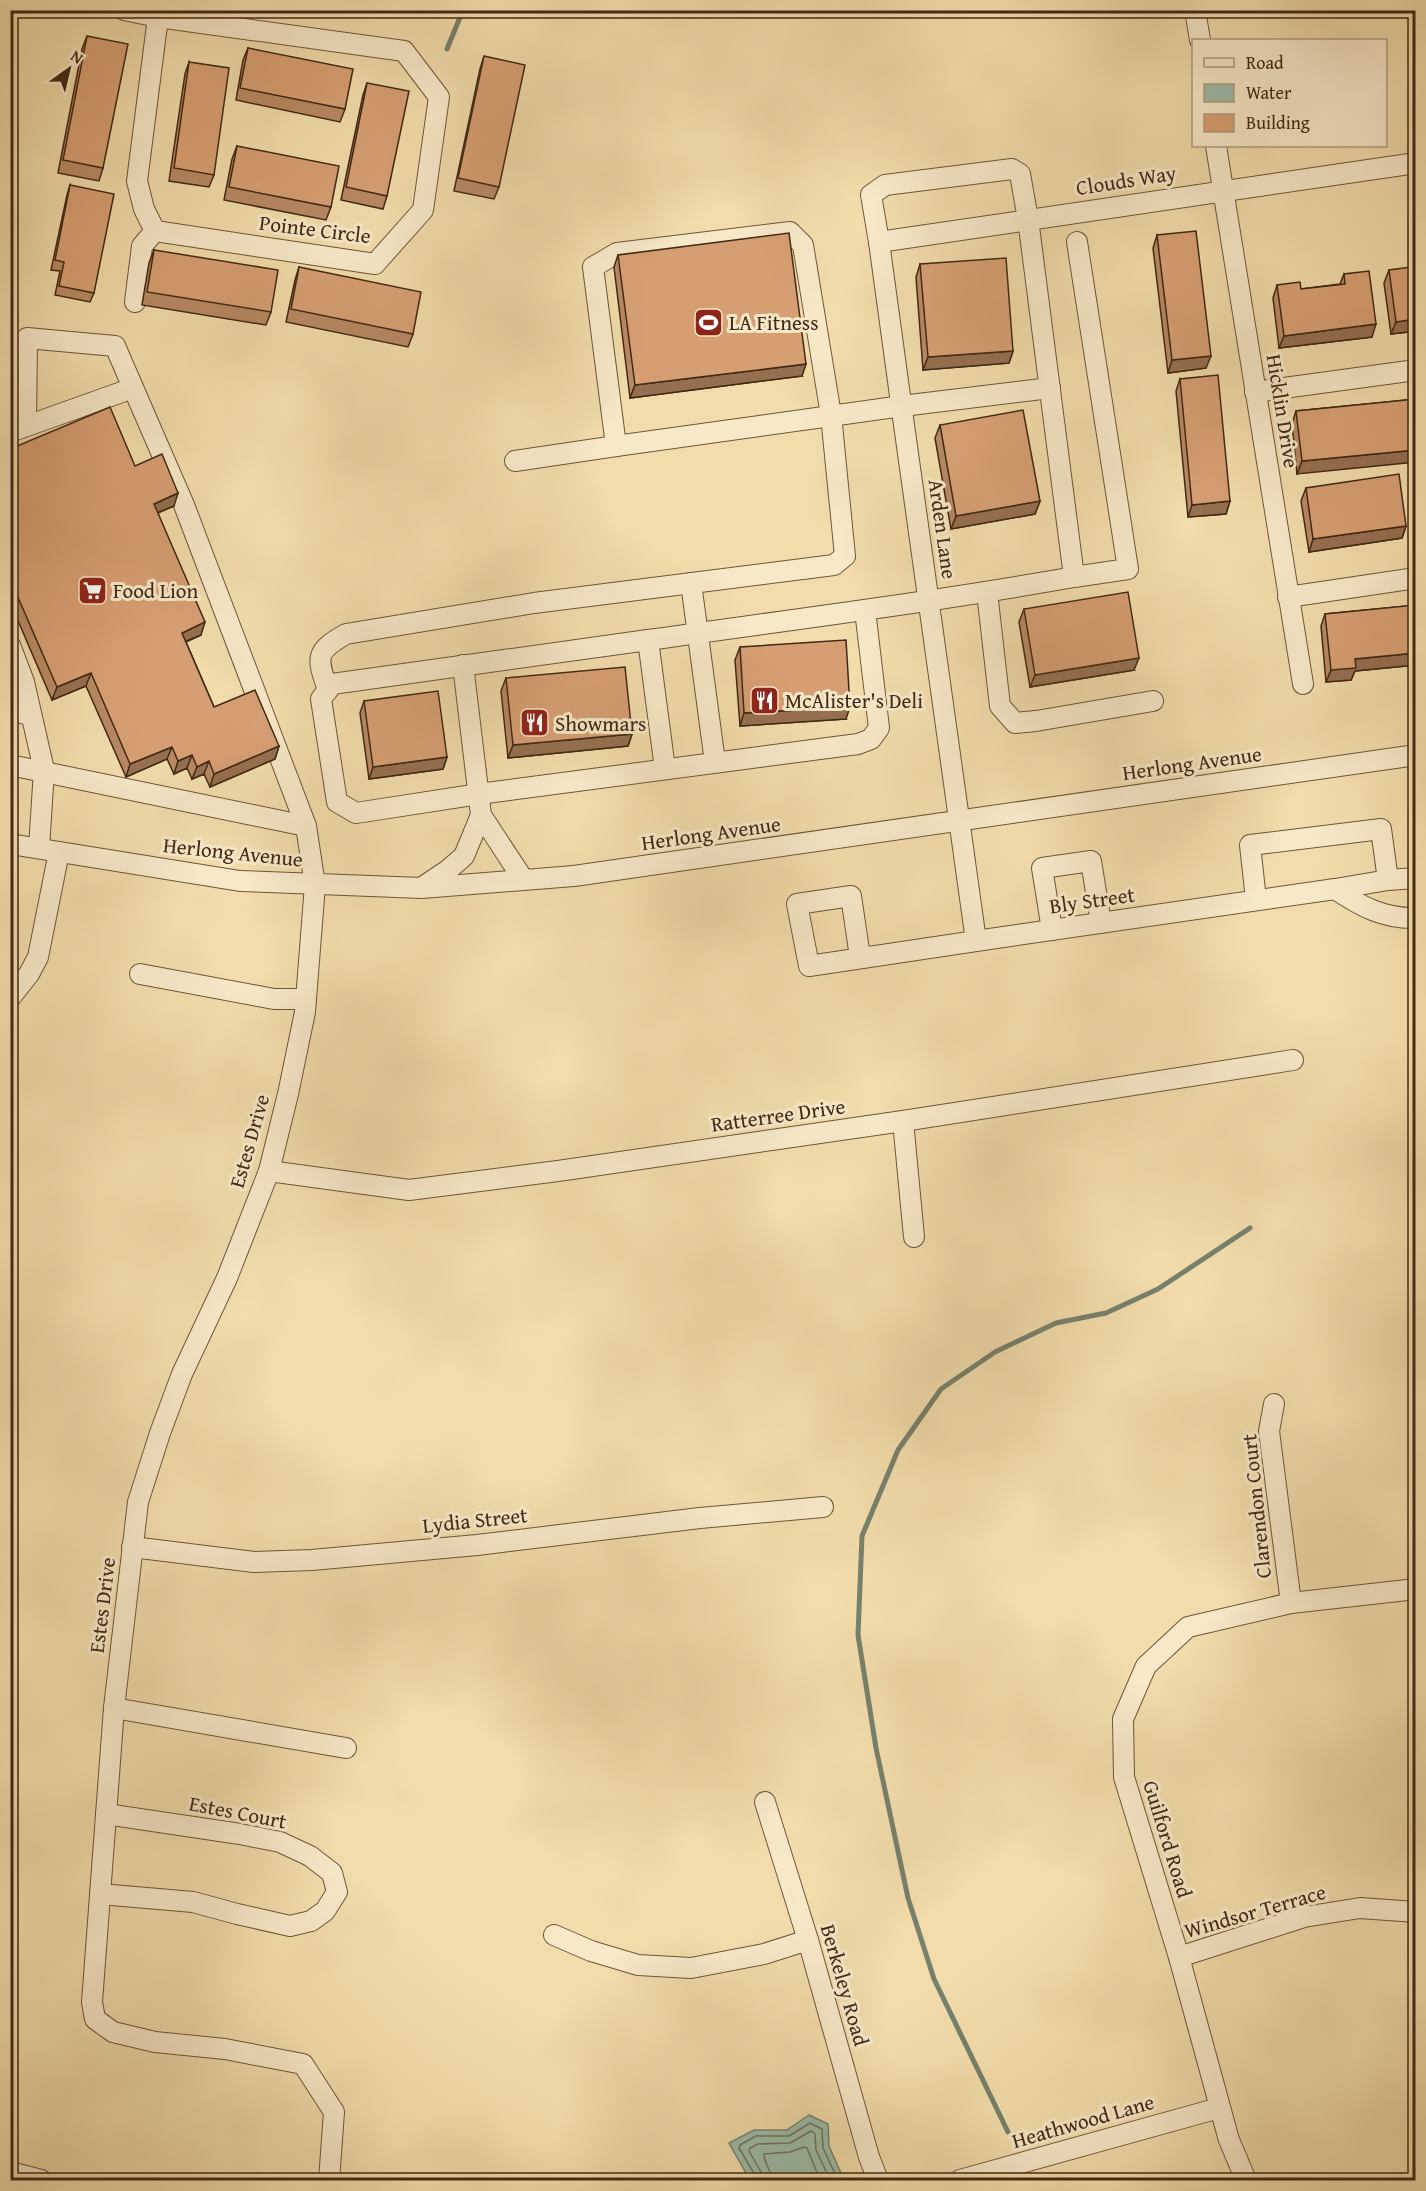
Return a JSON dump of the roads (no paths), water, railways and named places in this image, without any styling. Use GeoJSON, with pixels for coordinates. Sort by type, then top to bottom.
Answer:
{"type":"FeatureCollection","features":[{"type":"Feature","properties":{"kind":"street","name":"Pointe Circle"},"geometry":{"type":"LineString","coordinates":[[124,10],[158,17],[404,51],[439,97],[423,210],[375,264],[155,231]]}},
{"type":"Feature","properties":{"kind":"street"},"geometry":{"type":"LineString","coordinates":[[1195,10],[1200,39]]}},
{"type":"Feature","properties":{"kind":"street"},"geometry":{"type":"LineString","coordinates":[[135,302],[142,246],[155,231],[144,209],[137,181],[158,17]]}},
{"type":"Feature","properties":{"kind":"street","name":"Hicklin Drive"},"geometry":{"type":"LineString","coordinates":[[1216,147],[1303,684]]}},
{"type":"Feature","properties":{"kind":"street","name":"Clouds Way"},"geometry":{"type":"LineString","coordinates":[[879,242],[1416,162]]}},
{"type":"Feature","properties":{"kind":"street","name":"Arden Lane"},"geometry":{"type":"LineString","coordinates":[[959,822],[871,195],[885,185],[1012,169],[1020,174],[1028,219]]}},
{"type":"Feature","properties":{"kind":"street"},"geometry":{"type":"LineString","coordinates":[[1028,219],[1074,577]]}},
{"type":"Feature","properties":{"kind":"street"},"geometry":{"type":"LineString","coordinates":[[328,690],[320,667],[320,654],[328,644],[346,634],[534,603],[834,565],[845,556],[831,415],[803,245],[790,232],[617,254],[593,267],[616,446]]}},
{"type":"Feature","properties":{"kind":"street"},"geometry":{"type":"LineString","coordinates":[[865,610],[879,728],[871,738],[858,744],[479,794],[356,813],[337,802],[321,699],[332,684],[928,601],[1128,569],[1077,242]]}},
{"type":"Feature","properties":{"kind":"street","name":"Estes Drive"},"geometry":{"type":"LineString","coordinates":[[18,429],[27,338],[115,345],[184,506],[306,826],[315,885],[306,999],[288,1094],[268,1171],[227,1278],[182,1374],[138,1502],[114,1708],[92,2002],[94,2019],[113,2032],[155,2042],[225,2049],[303,2064],[334,2112],[329,2181]]}},
{"type":"Feature","properties":{"kind":"street"},"geometry":{"type":"LineString","coordinates":[[1255,392],[1416,370]]}},
{"type":"Feature","properties":{"kind":"street"},"geometry":{"type":"LineString","coordinates":[[18,429],[133,388]]}},
{"type":"Feature","properties":{"kind":"street"},"geometry":{"type":"LineString","coordinates":[[515,461],[831,415],[1050,388]]}},
{"type":"Feature","properties":{"kind":"street"},"geometry":{"type":"LineString","coordinates":[[1288,597],[1416,578]]}},
{"type":"Feature","properties":{"kind":"street"},"geometry":{"type":"LineString","coordinates":[[691,583],[715,762]]}},
{"type":"Feature","properties":{"kind":"street"},"geometry":{"type":"LineString","coordinates":[[987,592],[1000,706],[1015,723],[1153,700]]}},
{"type":"Feature","properties":{"kind":"street"},"geometry":{"type":"LineString","coordinates":[[648,640],[665,769]]}},
{"type":"Feature","properties":{"kind":"street"},"geometry":{"type":"LineString","coordinates":[[10,645],[24,682],[44,770],[39,848]]}},
{"type":"Feature","properties":{"kind":"street"},"geometry":{"type":"LineString","coordinates":[[463,665],[481,815],[523,879]]}},
{"type":"Feature","properties":{"kind":"street"},"geometry":{"type":"LineString","coordinates":[[10,711],[31,715]]}},
{"type":"Feature","properties":{"kind":"street","name":"Herlong Avenue"},"geometry":{"type":"LineString","coordinates":[[10,844],[240,881],[422,888],[585,874],[1416,755]]}},
{"type":"Feature","properties":{"kind":"street"},"geometry":{"type":"LineString","coordinates":[[10,765],[44,770],[306,826]]}},
{"type":"Feature","properties":{"kind":"street"},"geometry":{"type":"LineString","coordinates":[[422,888],[464,856],[481,815]]}},
{"type":"Feature","properties":{"kind":"street"},"geometry":{"type":"LineString","coordinates":[[959,822],[976,941]]}},
{"type":"Feature","properties":{"kind":"street"},"geometry":{"type":"LineString","coordinates":[[1256,900],[1250,845],[1381,829],[1388,880]]}},
{"type":"Feature","properties":{"kind":"street"},"geometry":{"type":"LineString","coordinates":[[10,998],[38,957],[59,852]]}},
{"type":"Feature","properties":{"kind":"street"},"geometry":{"type":"LineString","coordinates":[[1052,930],[1042,868],[1091,861],[1101,923]]}},
{"type":"Feature","properties":{"kind":"street","name":"Bly Street"},"geometry":{"type":"LineString","coordinates":[[860,957],[1388,880],[1416,878]]}},
{"type":"Feature","properties":{"kind":"street"},"geometry":{"type":"LineString","coordinates":[[1335,889],[1366,909],[1387,915],[1416,918]]}},
{"type":"Feature","properties":{"kind":"street"},"geometry":{"type":"LineString","coordinates":[[140,974],[274,999],[306,999]]}},
{"type":"Feature","properties":{"kind":"street","name":"Ratterree Drive"},"geometry":{"type":"LineString","coordinates":[[268,1171],[410,1190],[903,1121],[1293,1060]]}},
{"type":"Feature","properties":{"kind":"street"},"geometry":{"type":"LineString","coordinates":[[903,1121],[914,1238]]}},
{"type":"Feature","properties":{"kind":"street","name":"Clarendon Court"},"geometry":{"type":"LineString","coordinates":[[1275,1404],[1269,1431],[1291,1603]]}},
{"type":"Feature","properties":{"kind":"street","name":"Lydia Street"},"geometry":{"type":"LineString","coordinates":[[132,1547],[254,1562],[312,1560],[477,1545],[700,1518],[823,1507]]}},
{"type":"Feature","properties":{"kind":"street","name":"Guilford Road"},"geometry":{"type":"LineString","coordinates":[[1246,2181],[1219,2108],[1179,1958],[1124,1777],[1123,1719],[1146,1666],[1188,1627],[1291,1603],[1416,1589]]}},
{"type":"Feature","properties":{"kind":"street"},"geometry":{"type":"LineString","coordinates":[[114,1708],[346,1748]]}},
{"type":"Feature","properties":{"kind":"street","name":"Berkeley Road"},"geometry":{"type":"LineString","coordinates":[[765,1802],[878,2181]]}},
{"type":"Feature","properties":{"kind":"street","name":"Estes Court"},"geometry":{"type":"LineString","coordinates":[[100,1894],[193,1902],[290,1926],[311,1921],[325,1911],[337,1892],[332,1873],[310,1856],[280,1842],[106,1814]]}},
{"type":"Feature","properties":{"kind":"street","name":"Windsor Terrace"},"geometry":{"type":"LineString","coordinates":[[1179,1958],[1304,1917],[1360,1908],[1416,1912]]}},
{"type":"Feature","properties":{"kind":"street"},"geometry":{"type":"LineString","coordinates":[[554,1935],[591,1951],[638,1965],[691,1968],[764,1954],[808,1940]]}},
{"type":"Feature","properties":{"kind":"street","name":"Heathwood Lane"},"geometry":{"type":"LineString","coordinates":[[960,2181],[1219,2108]]}},
{"type":"Feature","properties":{"kind":"street"},"geometry":{"type":"LineString","coordinates":[[10,2172],[41,2181]]}},
{"type":"Feature","properties":{"kind":"water"},"geometry":{"type":"Polygon","coordinates":[[[809,2115],[828,2124],[829,2146],[844,2180],[750,2180],[729,2143],[754,2130],[787,2130],[809,2115]]]}},
{"type":"Feature","properties":{"kind":"waterway"},"geometry":{"type":"LineString","coordinates":[[447,49],[463,10]]}},
{"type":"Feature","properties":{"kind":"waterway"},"geometry":{"type":"LineString","coordinates":[[1008,2132],[934,1979],[908,1898],[876,1748],[858,1635],[862,1536],[898,1450],[941,1389],[995,1352],[1056,1323],[1106,1313],[1158,1289],[1250,1228]]}},
{"type":"Feature","properties":{"kind":"place","name":"LA Fitness"},"geometry":{"type":"Point","coordinates":[708,322]}},
{"type":"Feature","properties":{"kind":"place","name":"Food Lion"},"geometry":{"type":"Point","coordinates":[92,590]}},
{"type":"Feature","properties":{"kind":"place","name":"McAlister's Deli"},"geometry":{"type":"Point","coordinates":[764,700]}},
{"type":"Feature","properties":{"kind":"place","name":"Showmars"},"geometry":{"type":"Point","coordinates":[534,723]}}]}
